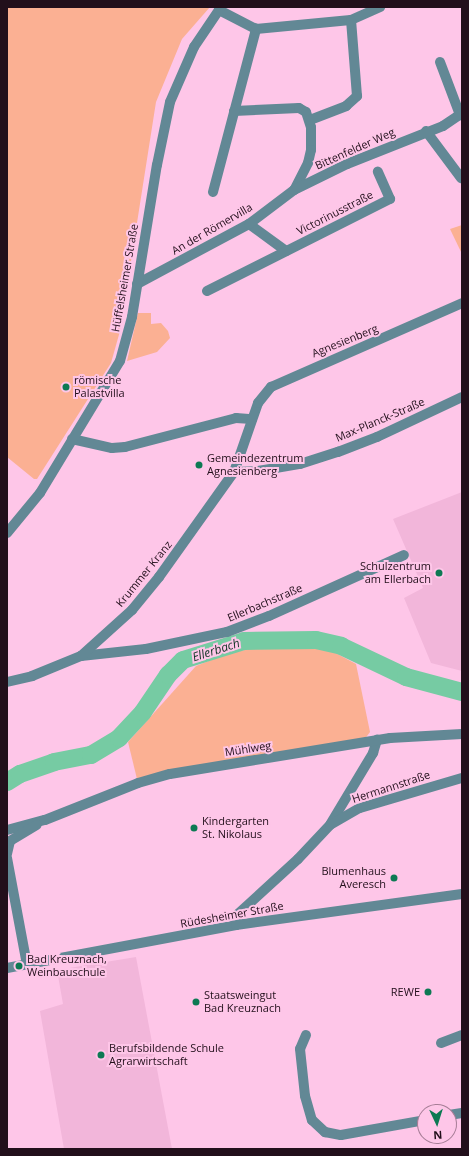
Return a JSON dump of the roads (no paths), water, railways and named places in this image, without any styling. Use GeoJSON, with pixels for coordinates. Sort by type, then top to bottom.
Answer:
{"type":"FeatureCollection","features":[{"type":"Feature","properties":{"kind":"street"},"geometry":{"type":"LineString","coordinates":[[220,8],[242,24],[256,29],[351,20],[380,7]]}},
{"type":"Feature","properties":{"kind":"street","name":"Hüffelsheimer Straße"},"geometry":{"type":"LineString","coordinates":[[7,533],[40,493],[120,361],[137,284],[157,164],[170,102],[183,68],[220,8]]}},
{"type":"Feature","properties":{"kind":"street"},"geometry":{"type":"LineString","coordinates":[[234,111],[299,108],[306,112],[310,120],[346,106],[357,96],[351,20]]}},
{"type":"Feature","properties":{"kind":"street"},"geometry":{"type":"LineString","coordinates":[[213,192],[256,29]]}},
{"type":"Feature","properties":{"kind":"street"},"geometry":{"type":"LineString","coordinates":[[440,62],[461,114]]}},
{"type":"Feature","properties":{"kind":"street","name":"Bittenfelder Weg"},"geometry":{"type":"LineString","coordinates":[[294,190],[347,164],[426,131],[443,126],[461,114]]}},
{"type":"Feature","properties":{"kind":"street","name":"An der Römervilla"},"geometry":{"type":"LineString","coordinates":[[137,284],[249,224],[294,190],[310,158],[310,120]]}},
{"type":"Feature","properties":{"kind":"street"},"geometry":{"type":"LineString","coordinates":[[426,131],[460,178]]}},
{"type":"Feature","properties":{"kind":"street","name":"Victorinusstraße"},"geometry":{"type":"LineString","coordinates":[[207,291],[390,199],[378,172]]}},
{"type":"Feature","properties":{"kind":"street"},"geometry":{"type":"LineString","coordinates":[[249,224],[286,251]]}},
{"type":"Feature","properties":{"kind":"street","name":"Agnesienberg"},"geometry":{"type":"LineString","coordinates":[[234,472],[252,418],[264,394],[279,382],[462,303]]}},
{"type":"Feature","properties":{"kind":"street","name":"Max-Planck-Straße"},"geometry":{"type":"LineString","coordinates":[[234,472],[258,471],[300,464],[338,452],[378,437],[462,397]]}},
{"type":"Feature","properties":{"kind":"street"},"geometry":{"type":"LineString","coordinates":[[72,439],[106,447],[125,447],[236,418],[252,418]]}},
{"type":"Feature","properties":{"kind":"street","name":"Krummer Kranz"},"geometry":{"type":"LineString","coordinates":[[7,682],[32,676],[81,656],[127,616],[146,594],[234,472]]}},
{"type":"Feature","properties":{"kind":"street","name":"Ellerbachstraße"},"geometry":{"type":"LineString","coordinates":[[81,656],[146,649],[227,632],[269,616],[404,556]]}},
{"type":"Feature","properties":{"kind":"street","name":"Mühlweg"},"geometry":{"type":"LineString","coordinates":[[7,830],[45,820],[138,783],[170,774],[377,740],[462,734]]}},
{"type":"Feature","properties":{"kind":"street","name":"Hermannstraße"},"geometry":{"type":"LineString","coordinates":[[236,925],[238,914],[298,859],[330,825],[374,753],[377,740]]}},
{"type":"Feature","properties":{"kind":"street","name":"Hermannstraße"},"geometry":{"type":"LineString","coordinates":[[330,825],[360,808],[462,778]]}},
{"type":"Feature","properties":{"kind":"street","name":"Mühlweg"},"geometry":{"type":"LineString","coordinates":[[7,854],[10,841],[45,820]]}},
{"type":"Feature","properties":{"kind":"street"},"geometry":{"type":"LineString","coordinates":[[7,858],[27,965]]}},
{"type":"Feature","properties":{"kind":"street","name":"Rüdesheimer Straße"},"geometry":{"type":"LineString","coordinates":[[7,968],[236,925],[462,894]]}},
{"type":"Feature","properties":{"kind":"street"},"geometry":{"type":"LineString","coordinates":[[441,1043],[462,1034]]}},
{"type":"Feature","properties":{"kind":"street"},"geometry":{"type":"LineString","coordinates":[[306,1035],[300,1049],[304,1096],[309,1113],[325,1132],[341,1135],[417,1121]]}},
{"type":"Feature","properties":{"kind":"waterway","name":"Ellerbach"},"geometry":{"type":"LineString","coordinates":[[7,782],[20,774],[54,762],[91,755],[119,738],[143,712],[168,675],[183,660],[244,641],[316,640],[341,646],[406,677],[462,692]]}},
{"type":"Feature","properties":{"kind":"place","name":"römische Palastvilla"},"geometry":{"type":"Point","coordinates":[66,387]}},
{"type":"Feature","properties":{"kind":"place","name":"Gemeindezentrum Agnesienberg"},"geometry":{"type":"Point","coordinates":[199,465]}},
{"type":"Feature","properties":{"kind":"place","name":"Schulzentrum am Ellerbach"},"geometry":{"type":"Point","coordinates":[439,573]}},
{"type":"Feature","properties":{"kind":"place","name":"Kindergarten St. Nikolaus"},"geometry":{"type":"Point","coordinates":[194,828]}},
{"type":"Feature","properties":{"kind":"place","name":"Blumenhaus Averesch"},"geometry":{"type":"Point","coordinates":[394,878]}},
{"type":"Feature","properties":{"kind":"place","name":"Bad Kreuznach, Weinbauschule"},"geometry":{"type":"Point","coordinates":[19,966]}},
{"type":"Feature","properties":{"kind":"place","name":"REWE"},"geometry":{"type":"Point","coordinates":[428,992]}},
{"type":"Feature","properties":{"kind":"place","name":"Staatsweingut Bad Kreuznach"},"geometry":{"type":"Point","coordinates":[196,1002]}},
{"type":"Feature","properties":{"kind":"place","name":"Berufsbildende Schule Agrarwirtschaft"},"geometry":{"type":"Point","coordinates":[101,1055]}}]}
